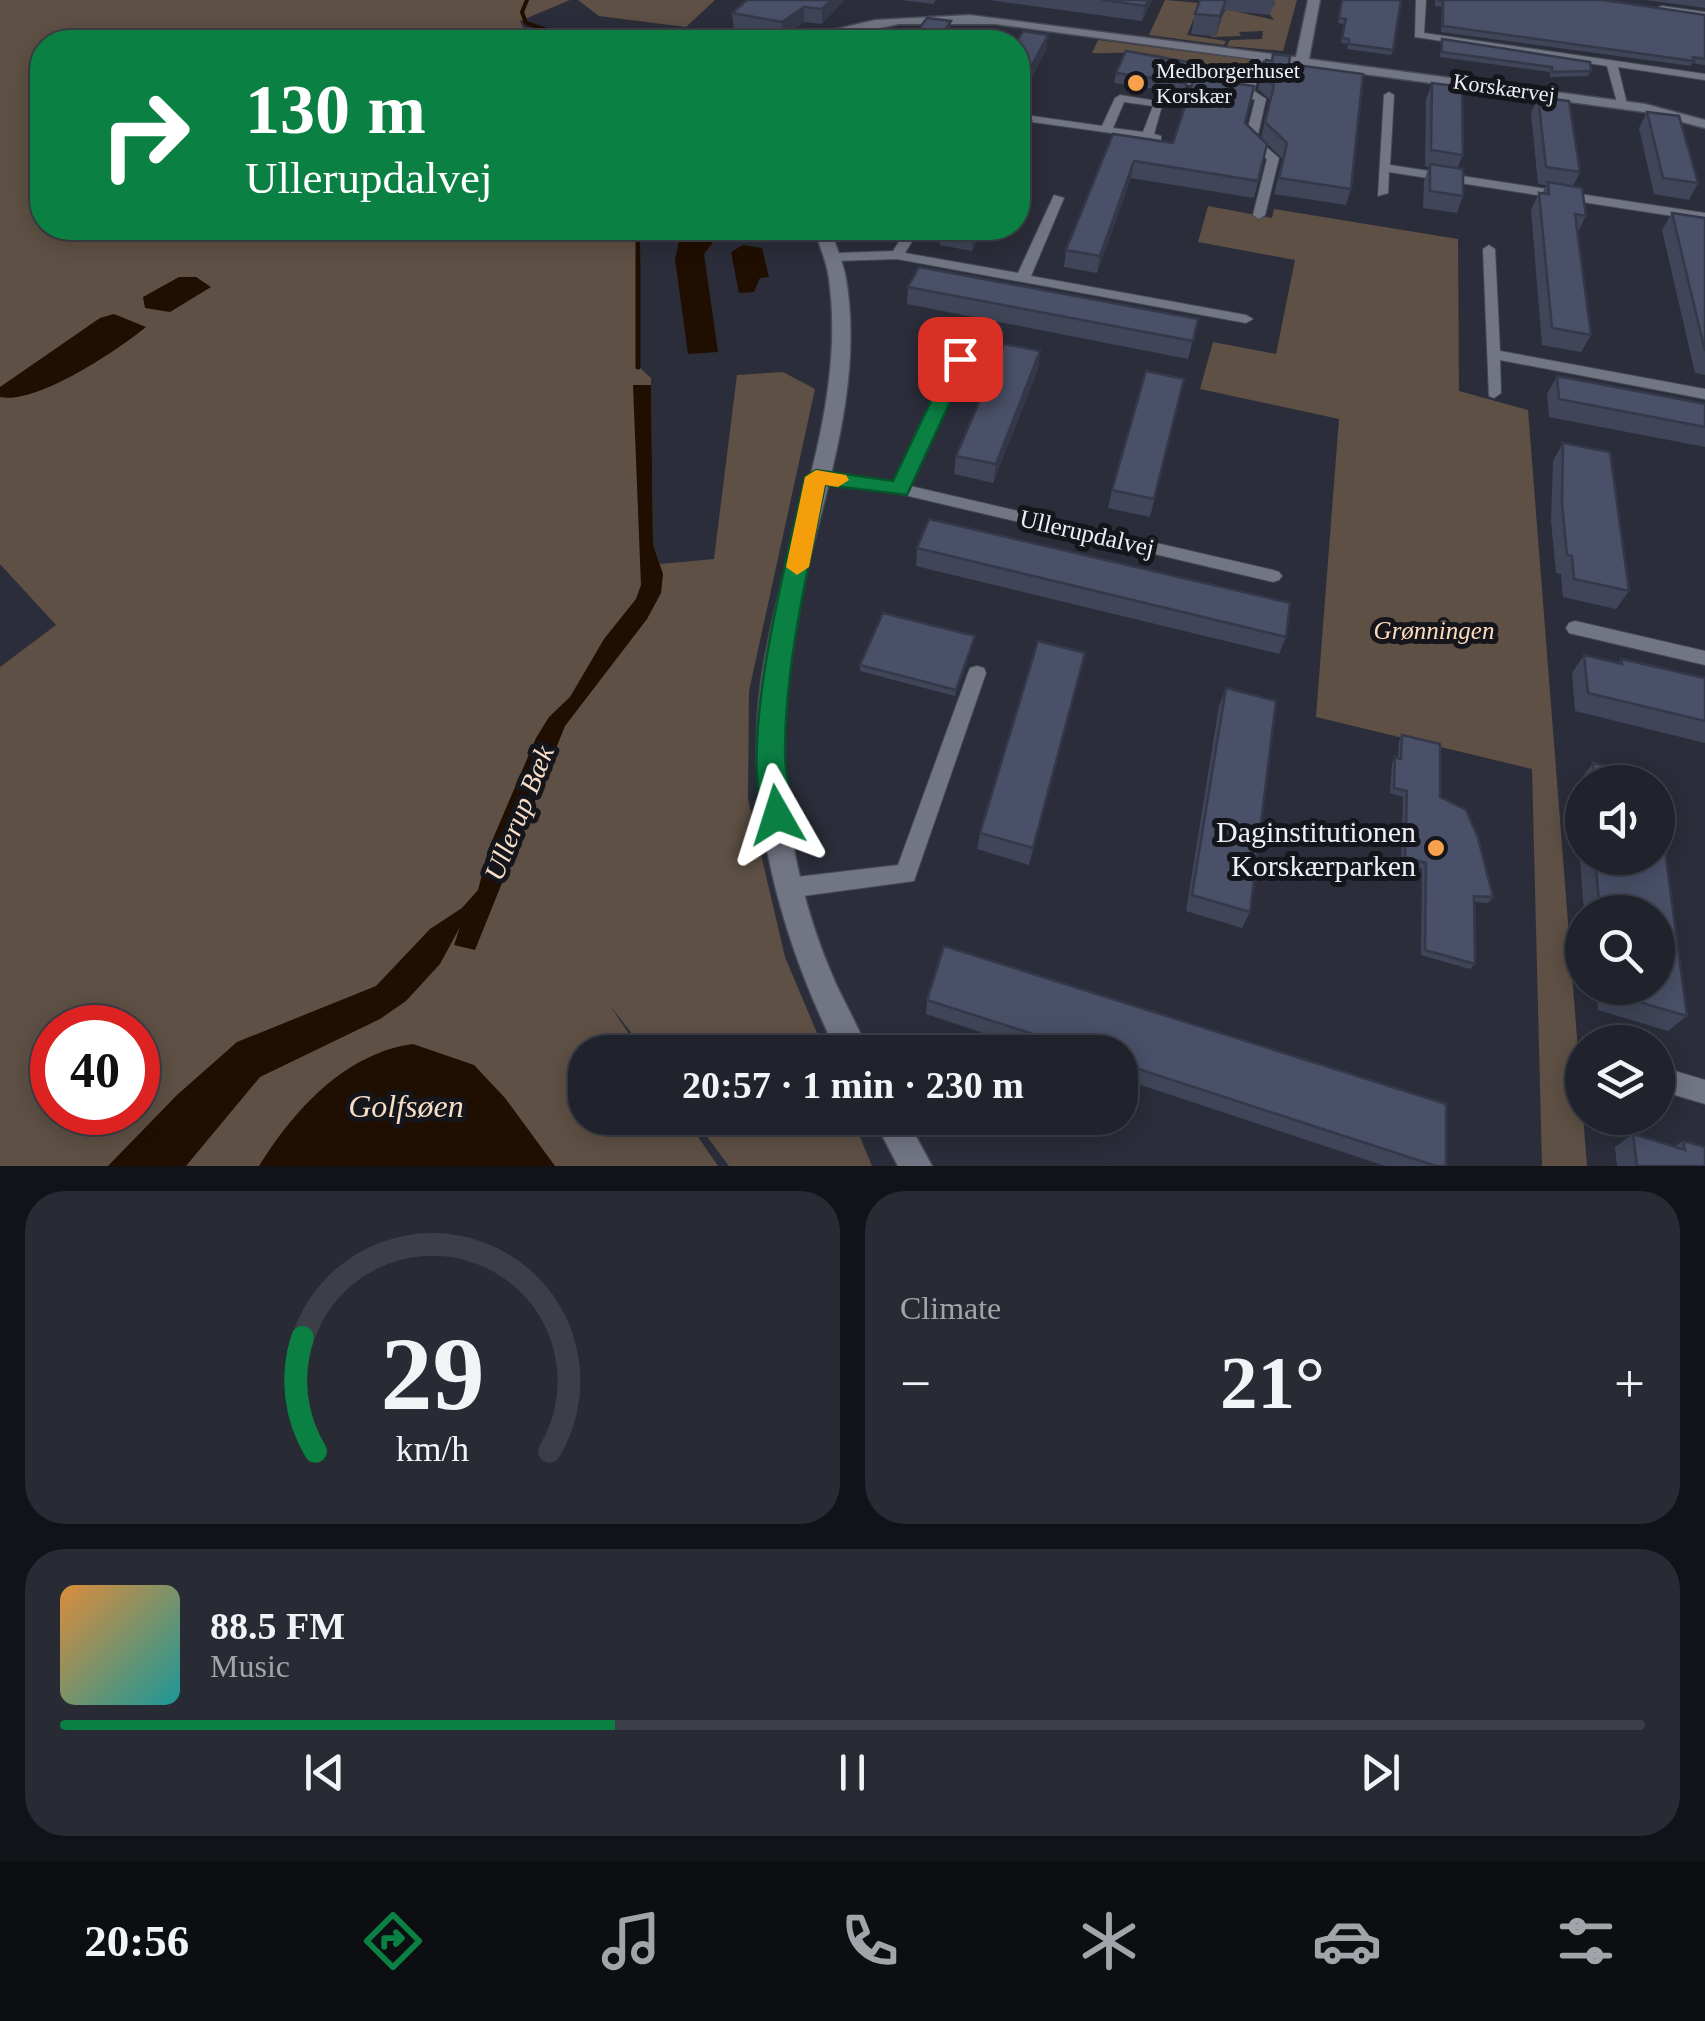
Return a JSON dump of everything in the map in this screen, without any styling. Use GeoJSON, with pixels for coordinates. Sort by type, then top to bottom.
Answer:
{"type":"FeatureCollection","features":[{"type":"Feature","properties":{"kind":"street"},"geometry":{"type":"LineString","coordinates":[[847,30],[875,22],[955,17],[1302,61],[1314,0]]}},
{"type":"Feature","properties":{"kind":"street"},"geometry":{"type":"LineString","coordinates":[[1421,0],[1419,35],[1705,77]]}},
{"type":"Feature","properties":{"kind":"street"},"geometry":{"type":"LineString","coordinates":[[1650,7],[1705,14]]}},
{"type":"Feature","properties":{"kind":"street"},"geometry":{"type":"LineString","coordinates":[[1248,92],[1258,55]]}},
{"type":"Feature","properties":{"kind":"street","name":"Korskærvej"},"geometry":{"type":"LineString","coordinates":[[1302,61],[1622,104],[1705,124]]}},
{"type":"Feature","properties":{"kind":"street"},"geometry":{"type":"LineString","coordinates":[[1612,64],[1622,104]]}},
{"type":"Feature","properties":{"kind":"street"},"geometry":{"type":"LineString","coordinates":[[1192,84],[1248,92],[1261,99],[1250,140],[1273,158],[1260,215]]}},
{"type":"Feature","properties":{"kind":"street"},"geometry":{"type":"LineString","coordinates":[[1382,192],[1389,95]]}},
{"type":"Feature","properties":{"kind":"street"},"geometry":{"type":"LineString","coordinates":[[1030,119],[1152,138],[1159,104],[1120,98],[1106,130]]}},
{"type":"Feature","properties":{"kind":"street"},"geometry":{"type":"LineString","coordinates":[[1384,168],[1705,217]]}},
{"type":"Feature","properties":{"kind":"street"},"geometry":{"type":"LineString","coordinates":[[1023,278],[1058,198]]}},
{"type":"Feature","properties":{"kind":"street"},"geometry":{"type":"LineString","coordinates":[[828,240],[836,257],[844,322],[773,686],[772,779],[788,888],[834,1018],[844,1035]]}},
{"type":"Feature","properties":{"kind":"street"},"geometry":{"type":"LineString","coordinates":[[897,255],[906,240]]}},
{"type":"Feature","properties":{"kind":"street"},"geometry":{"type":"LineString","coordinates":[[1489,249],[1494,393]]}},
{"type":"Feature","properties":{"kind":"street"},"geometry":{"type":"LineString","coordinates":[[836,257],[897,255],[1246,319]]}},
{"type":"Feature","properties":{"kind":"street"},"geometry":{"type":"LineString","coordinates":[[1492,354],[1705,394]]}},
{"type":"Feature","properties":{"kind":"street"},"geometry":{"type":"LineString","coordinates":[[900,490],[960,359]]}},
{"type":"Feature","properties":{"kind":"street","name":"Ullerupdalvej"},"geometry":{"type":"LineString","coordinates":[[816,477],[900,490],[1273,576]]}},
{"type":"Feature","properties":{"kind":"street"},"geometry":{"type":"LineString","coordinates":[[1575,628],[1705,658]]}},
{"type":"Feature","properties":{"kind":"street"},"geometry":{"type":"LineString","coordinates":[[788,888],[906,874],[977,673]]}},
{"type":"Feature","properties":{"kind":"street"},"geometry":{"type":"LineString","coordinates":[[1675,1083],[1705,1092]]}},
{"type":"Feature","properties":{"kind":"street"},"geometry":{"type":"LineString","coordinates":[[899,1135],[916,1166]]}},
{"type":"Feature","properties":{"kind":"green space"},"geometry":{"type":"Polygon","coordinates":[[[0,0],[570,0],[520,21],[524,30],[30,30],[30,240],[641,240],[638,366],[651,378],[653,544],[660,564],[714,559],[737,375],[783,372],[815,389],[749,691],[748,799],[785,957],[818,1035],[633,1035],[609,1004],[630,1035],[568,1035],[568,1135],[697,1135],[718,1166],[0,1166],[0,667],[56,625],[0,564],[0,0]]]}},
{"type":"Feature","properties":{"kind":"green space"},"geometry":{"type":"Polygon","coordinates":[[[578,0],[715,0],[686,27],[599,16],[578,0]]]}},
{"type":"Feature","properties":{"kind":"green space"},"geometry":{"type":"Polygon","coordinates":[[[1165,0],[1200,3],[1187,35],[1226,41],[1224,45],[1149,35],[1165,0]]]}},
{"type":"Feature","properties":{"kind":"green space"},"geometry":{"type":"Polygon","coordinates":[[[1272,0],[1297,0],[1283,51],[1227,46],[1230,40],[1262,39],[1263,31],[1211,37],[1226,9],[1274,20],[1268,12],[1275,4],[1272,0]]]}},
{"type":"Feature","properties":{"kind":"green space"},"geometry":{"type":"Polygon","coordinates":[[[1098,40],[1252,60],[1245,86],[1215,84],[1216,80],[1165,57],[1092,53],[1098,40]]]}},
{"type":"Feature","properties":{"kind":"green space","name":"Grønningen"},"geometry":{"type":"Polygon","coordinates":[[[1208,206],[1272,218],[1274,209],[1458,239],[1459,391],[1528,410],[1566,895],[1565,1005],[1574,1005],[1576,1025],[1565,1025],[1565,1135],[1585,1135],[1587,1166],[1542,1166],[1532,769],[1316,717],[1339,419],[1200,389],[1213,342],[1276,354],[1295,260],[1198,242],[1208,206]]]}},
{"type":"Feature","properties":{"kind":"green space"},"geometry":{"type":"Polygon","coordinates":[[[706,1135],[859,1135],[872,1166],[729,1166],[706,1135]]]}},
{"type":"Feature","properties":{"kind":"water"},"geometry":{"type":"Polygon","coordinates":[[[679,240],[715,240],[704,254],[718,352],[688,354],[675,259],[679,240]]]}},
{"type":"Feature","properties":{"kind":"water"},"geometry":{"type":"Polygon","coordinates":[[[743,245],[762,248],[769,277],[760,278],[754,292],[739,293],[731,252],[743,245]]]}},
{"type":"Feature","properties":{"kind":"water"},"geometry":{"type":"Polygon","coordinates":[[[179,277],[196,277],[211,287],[170,312],[145,308],[143,297],[179,277]]]}},
{"type":"Feature","properties":{"kind":"water"},"geometry":{"type":"Polygon","coordinates":[[[114,314],[146,327],[55,384],[34,393],[0,397],[0,387],[100,318],[114,314]]]}},
{"type":"Feature","properties":{"kind":"water"},"geometry":{"type":"Polygon","coordinates":[[[633,385],[651,385],[653,544],[663,574],[661,593],[647,619],[565,726],[475,950],[454,945],[460,927],[440,964],[406,1001],[380,1019],[260,1077],[186,1166],[108,1166],[138,1135],[160,1135],[160,1112],[237,1042],[376,986],[430,929],[462,908],[478,890],[489,848],[536,738],[549,717],[570,697],[604,639],[636,599],[641,585],[633,385]]]}},
{"type":"Feature","properties":{"kind":"water","name":"Golfsøen"},"geometry":{"type":"Polygon","coordinates":[[[413,1044],[474,1065],[505,1098],[555,1166],[259,1166],[288,1125],[343,1072],[365,1059],[413,1044]]]}},
{"type":"Feature","properties":{"kind":"building"},"geometry":{"type":"Polygon","coordinates":[[[747,0],[831,0],[822,9],[804,7],[782,22],[732,13],[747,0]]]}},
{"type":"Feature","properties":{"kind":"building"},"geometry":{"type":"Polygon","coordinates":[[[1102,0],[1148,0],[1145,6],[1102,0]]]}},
{"type":"Feature","properties":{"kind":"building"},"geometry":{"type":"Polygon","coordinates":[[[1200,0],[1226,0],[1220,16],[1195,14],[1200,0]]]}},
{"type":"Feature","properties":{"kind":"building"},"geometry":{"type":"Polygon","coordinates":[[[1342,0],[1401,0],[1393,50],[1349,44],[1349,39],[1342,38],[1346,19],[1339,18],[1342,0]]]}},
{"type":"Feature","properties":{"kind":"building"},"geometry":{"type":"Polygon","coordinates":[[[1437,0],[1603,0],[1705,15],[1705,59],[1693,57],[1694,61],[1443,26],[1443,2],[1437,0]]]}},
{"type":"Feature","properties":{"kind":"building"},"geometry":{"type":"Polygon","coordinates":[[[927,18],[951,21],[945,30],[918,30],[927,18]]]}},
{"type":"Feature","properties":{"kind":"building"},"geometry":{"type":"Polygon","coordinates":[[[1030,32],[1048,35],[1030,69],[1030,32]]]}},
{"type":"Feature","properties":{"kind":"building"},"geometry":{"type":"Polygon","coordinates":[[[1442,39],[1590,62],[1591,71],[1552,72],[1552,67],[1442,52],[1442,39]]]}},
{"type":"Feature","properties":{"kind":"building"},"geometry":{"type":"Polygon","coordinates":[[[1126,51],[1193,63],[1186,73],[1186,83],[1116,73],[1126,51]]]}},
{"type":"Feature","properties":{"kind":"building"},"geometry":{"type":"Polygon","coordinates":[[[1273,54],[1290,56],[1289,64],[1363,74],[1351,189],[1279,178],[1287,143],[1265,122],[1274,85],[1262,75],[1266,60],[1272,61],[1273,54]]]}},
{"type":"Feature","properties":{"kind":"building"},"geometry":{"type":"Polygon","coordinates":[[[1194,78],[1254,86],[1245,123],[1267,144],[1258,181],[1134,161],[1100,256],[1066,250],[1113,134],[1173,143],[1194,78]]]}},
{"type":"Feature","properties":{"kind":"building"},"geometry":{"type":"Polygon","coordinates":[[[1432,83],[1462,87],[1463,155],[1431,150],[1432,83]]]}},
{"type":"Feature","properties":{"kind":"building"},"geometry":{"type":"Polygon","coordinates":[[[1538,97],[1569,101],[1580,172],[1546,167],[1538,97]]]}},
{"type":"Feature","properties":{"kind":"building"},"geometry":{"type":"Polygon","coordinates":[[[1647,112],[1679,116],[1698,183],[1663,178],[1647,112]]]}},
{"type":"Feature","properties":{"kind":"building"},"geometry":{"type":"Polygon","coordinates":[[[1430,164],[1463,169],[1463,196],[1430,191],[1430,164]]]}},
{"type":"Feature","properties":{"kind":"building"},"geometry":{"type":"Polygon","coordinates":[[[1548,182],[1582,188],[1586,216],[1575,214],[1591,335],[1552,328],[1539,193],[1549,194],[1548,182]]]}},
{"type":"Feature","properties":{"kind":"building"},"geometry":{"type":"Polygon","coordinates":[[[1672,213],[1705,218],[1705,351],[1672,213]]]}},
{"type":"Feature","properties":{"kind":"building"},"geometry":{"type":"Polygon","coordinates":[[[919,267],[1198,319],[1193,341],[908,287],[919,267]]]}},
{"type":"Feature","properties":{"kind":"building"},"geometry":{"type":"Polygon","coordinates":[[[1004,344],[1040,351],[996,464],[956,456],[1004,344]]]}},
{"type":"Feature","properties":{"kind":"building"},"geometry":{"type":"Polygon","coordinates":[[[1146,371],[1184,379],[1154,499],[1112,490],[1146,371]]]}},
{"type":"Feature","properties":{"kind":"building"},"geometry":{"type":"Polygon","coordinates":[[[1557,376],[1705,404],[1705,427],[1559,399],[1557,376]]]}},
{"type":"Feature","properties":{"kind":"building"},"geometry":{"type":"Polygon","coordinates":[[[1563,443],[1610,452],[1629,591],[1574,579],[1572,556],[1567,555],[1562,503],[1563,443]]]}},
{"type":"Feature","properties":{"kind":"building"},"geometry":{"type":"Polygon","coordinates":[[[929,519],[1290,603],[1286,637],[917,548],[929,519]]]}},
{"type":"Feature","properties":{"kind":"building"},"geometry":{"type":"Polygon","coordinates":[[[883,613],[975,636],[956,690],[860,665],[883,613]]]}},
{"type":"Feature","properties":{"kind":"building"},"geometry":{"type":"Polygon","coordinates":[[[1038,641],[1085,653],[1033,848],[980,833],[1038,641]]]}},
{"type":"Feature","properties":{"kind":"building"},"geometry":{"type":"Polygon","coordinates":[[[1584,655],[1705,678],[1705,721],[1588,693],[1584,655]]]}},
{"type":"Feature","properties":{"kind":"building"},"geometry":{"type":"Polygon","coordinates":[[[1226,688],[1276,701],[1250,912],[1192,895],[1226,688]]]}},
{"type":"Feature","properties":{"kind":"building"},"geometry":{"type":"Polygon","coordinates":[[[1402,735],[1440,744],[1440,797],[1466,810],[1478,838],[1493,897],[1474,896],[1475,964],[1425,950],[1426,863],[1405,857],[1407,791],[1394,788],[1395,757],[1401,759],[1402,735]]]}},
{"type":"Feature","properties":{"kind":"building"},"geometry":{"type":"Polygon","coordinates":[[[1597,875],[1668,875],[1671,895],[1598,895],[1597,875]]]}},
{"type":"Feature","properties":{"kind":"building"},"geometry":{"type":"Polygon","coordinates":[[[1675,926],[1687,1016],[1649,1005],[1675,1005],[1675,926]]]}},
{"type":"Feature","properties":{"kind":"building"},"geometry":{"type":"Polygon","coordinates":[[[944,946],[1446,1104],[1446,1166],[1436,1166],[1138,1069],[1138,1035],[1036,1035],[927,1000],[944,946]]]}},
{"type":"Feature","properties":{"kind":"building"},"geometry":{"type":"Polygon","coordinates":[[[1633,1135],[1685,1150],[1683,1141],[1705,1147],[1705,1166],[1637,1166],[1633,1135]]]}},
{"type":"Feature","properties":{"kind":"waterway","name":"Ullerup Bæk"},"geometry":{"type":"LineString","coordinates":[[527,0],[522,12],[526,23],[547,30]]}},
{"type":"Feature","properties":{"kind":"waterway","name":"Ullerup Bæk"},"geometry":{"type":"LineString","coordinates":[[638,240],[638,367]]}},
{"type":"Feature","properties":{"kind":"slow traffic"},"geometry":{"type":"LineString","coordinates":[[797,567],[816,477],[838,480]]}},
{"type":"Feature","properties":{"kind":"place","name":"Medborgerhuset Korskær"},"geometry":{"type":"Point","coordinates":[1136,83]}},
{"type":"Feature","properties":{"kind":"place","name":"Daginstitutionen Korskærparken"},"geometry":{"type":"Point","coordinates":[1436,848]}},
{"type":"Feature","properties":{"kind":"route"},"geometry":{"type":"LineString","coordinates":[[777,815],[772,779],[773,686],[816,477],[900,490],[960,359]]}}]}
